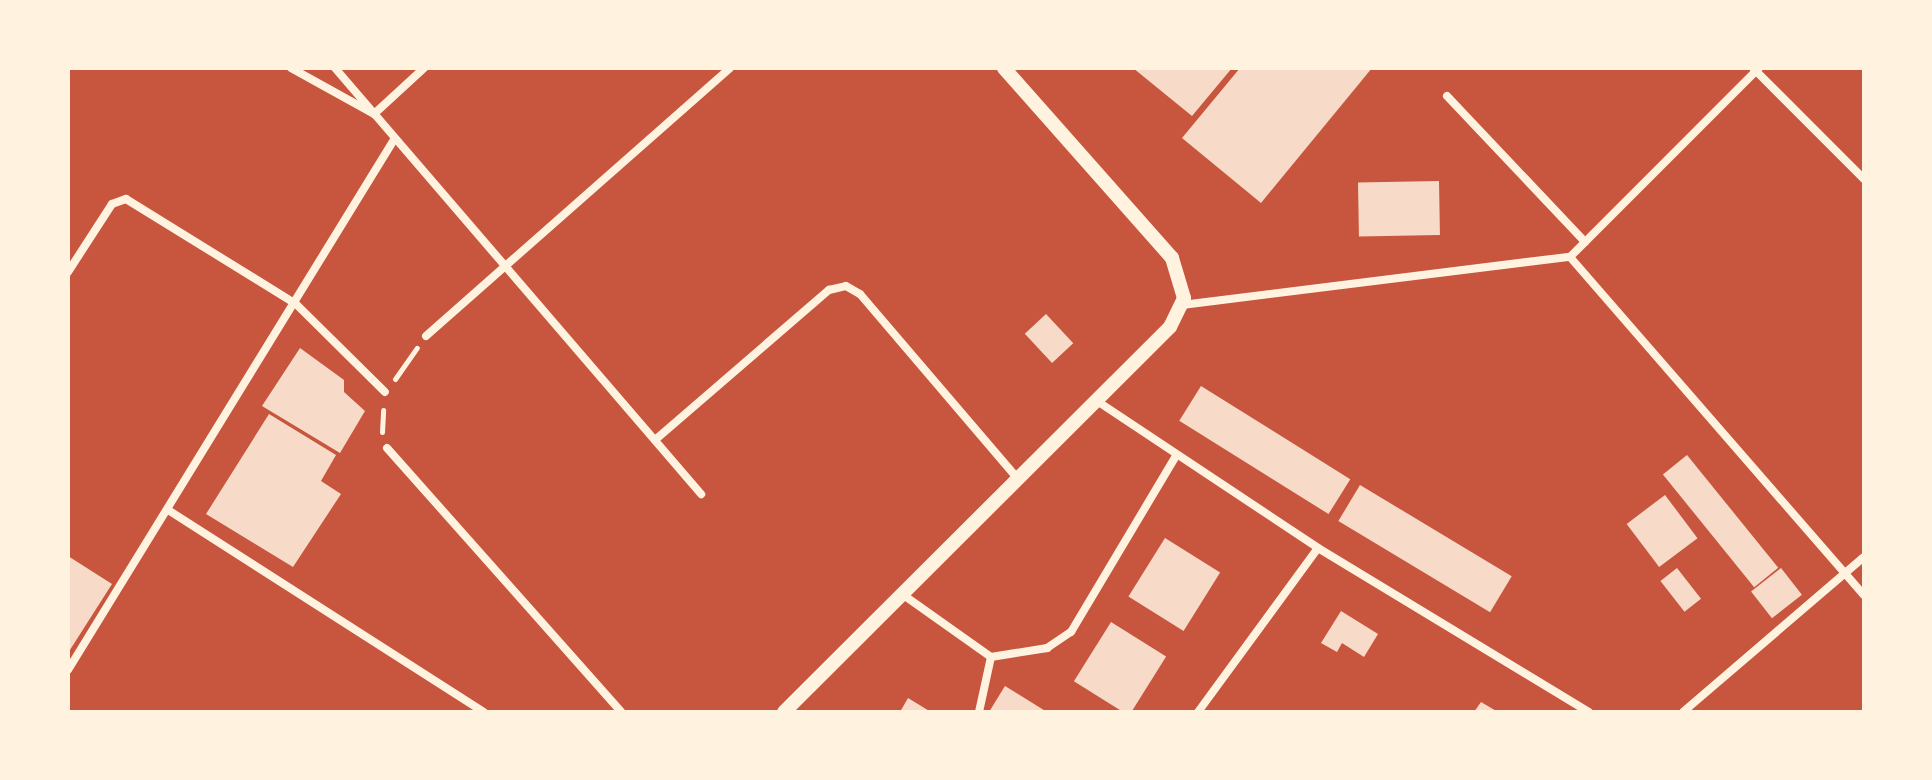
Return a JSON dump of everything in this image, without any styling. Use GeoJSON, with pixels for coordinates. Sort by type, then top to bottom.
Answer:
{"type":"FeatureCollection","features":[{"type":"Feature","properties":{"kind":"street"},"geometry":{"type":"LineString","coordinates":[[291,68],[374,114]]}},
{"type":"Feature","properties":{"kind":"street"},"geometry":{"type":"LineString","coordinates":[[335,68],[701,494]]}},
{"type":"Feature","properties":{"kind":"street"},"geometry":{"type":"LineString","coordinates":[[374,114],[424,68]]}},
{"type":"Feature","properties":{"kind":"street"},"geometry":{"type":"LineString","coordinates":[[426,336],[730,68]]}},
{"type":"Feature","properties":{"kind":"street"},"geometry":{"type":"LineString","coordinates":[[1182,305],[1570,257],[1756,69],[1864,179]]}},
{"type":"Feature","properties":{"kind":"street"},"geometry":{"type":"LineString","coordinates":[[784,712],[1170,327],[1182,305],[1179,268],[1011,71]]}},
{"type":"Feature","properties":{"kind":"street"},"geometry":{"type":"LineString","coordinates":[[1447,96],[1585,242]]}},
{"type":"Feature","properties":{"kind":"street"},"geometry":{"type":"LineString","coordinates":[[68,670],[296,304],[395,138]]}},
{"type":"Feature","properties":{"kind":"street"},"geometry":{"type":"LineString","coordinates":[[68,272],[112,204],[133,202],[296,304],[385,392]]}},
{"type":"Feature","properties":{"kind":"street"},"geometry":{"type":"LineString","coordinates":[[1570,257],[1864,595]]}},
{"type":"Feature","properties":{"kind":"street"},"geometry":{"type":"LineString","coordinates":[[655,440],[829,290],[846,286],[1018,479]]}},
{"type":"Feature","properties":{"kind":"street"},"geometry":{"type":"LineString","coordinates":[[1097,401],[1318,548],[1586,711]]}},
{"type":"Feature","properties":{"kind":"street"},"geometry":{"type":"LineString","coordinates":[[387,448],[621,712]]}},
{"type":"Feature","properties":{"kind":"street"},"geometry":{"type":"LineString","coordinates":[[902,594],[991,657],[1047,648],[1071,632],[1176,456]]}},
{"type":"Feature","properties":{"kind":"street"},"geometry":{"type":"LineString","coordinates":[[168,510],[484,712]]}},
{"type":"Feature","properties":{"kind":"street"},"geometry":{"type":"LineString","coordinates":[[1198,712],[1318,548]]}},
{"type":"Feature","properties":{"kind":"street"},"geometry":{"type":"LineString","coordinates":[[1683,712],[1864,557]]}},
{"type":"Feature","properties":{"kind":"street"},"geometry":{"type":"LineString","coordinates":[[979,712],[991,657]]}},
{"type":"Feature","properties":{"kind":"path"},"geometry":{"type":"LineString","coordinates":[[387,448],[385,392],[426,336]]}},
{"type":"Feature","properties":{"kind":"building"},"geometry":{"type":"Polygon","coordinates":[[[1133,68],[1232,68],[1192,116],[1133,68]]]}},
{"type":"Feature","properties":{"kind":"building"},"geometry":{"type":"Polygon","coordinates":[[[1240,68],[1372,68],[1261,203],[1182,138],[1240,68]]]}},
{"type":"Feature","properties":{"kind":"building"},"geometry":{"type":"Polygon","coordinates":[[[1439,181],[1440,235],[1359,236],[1358,182],[1439,181]]]}},
{"type":"Feature","properties":{"kind":"building"},"geometry":{"type":"Polygon","coordinates":[[[1046,314],[1073,343],[1052,363],[1025,334],[1046,314]]]}},
{"type":"Feature","properties":{"kind":"building"},"geometry":{"type":"Polygon","coordinates":[[[300,348],[344,380],[344,392],[365,411],[340,453],[262,406],[300,348]]]}},
{"type":"Feature","properties":{"kind":"building"},"geometry":{"type":"Polygon","coordinates":[[[1201,386],[1350,479],[1329,514],[1179,421],[1201,386]]]}},
{"type":"Feature","properties":{"kind":"building"},"geometry":{"type":"Polygon","coordinates":[[[269,414],[336,455],[321,481],[341,494],[293,567],[206,514],[269,414]]]}},
{"type":"Feature","properties":{"kind":"building"},"geometry":{"type":"Polygon","coordinates":[[[1687,455],[1778,568],[1754,587],[1663,475],[1687,455]]]}},
{"type":"Feature","properties":{"kind":"building"},"geometry":{"type":"Polygon","coordinates":[[[1360,485],[1512,576],[1490,612],[1338,521],[1360,485]]]}},
{"type":"Feature","properties":{"kind":"building"},"geometry":{"type":"Polygon","coordinates":[[[1665,495],[1697,538],[1659,567],[1627,524],[1665,495]]]}},
{"type":"Feature","properties":{"kind":"building"},"geometry":{"type":"Polygon","coordinates":[[[1165,538],[1220,572],[1184,631],[1128,597],[1165,538]]]}},
{"type":"Feature","properties":{"kind":"building"},"geometry":{"type":"Polygon","coordinates":[[[68,556],[112,584],[68,653],[68,556]]]}},
{"type":"Feature","properties":{"kind":"building"},"geometry":{"type":"Polygon","coordinates":[[[1677,568],[1701,599],[1684,612],[1660,581],[1677,568]]]}},
{"type":"Feature","properties":{"kind":"building"},"geometry":{"type":"Polygon","coordinates":[[[1781,568],[1802,595],[1772,618],[1751,591],[1781,568]]]}},
{"type":"Feature","properties":{"kind":"building"},"geometry":{"type":"Polygon","coordinates":[[[1341,611],[1378,634],[1364,657],[1342,643],[1337,652],[1321,643],[1341,611]]]}},
{"type":"Feature","properties":{"kind":"building"},"geometry":{"type":"Polygon","coordinates":[[[1111,622],[1166,656],[1131,712],[1123,712],[1074,681],[1111,622]]]}},
{"type":"Feature","properties":{"kind":"building"},"geometry":{"type":"Polygon","coordinates":[[[1005,686],[1047,712],[989,712],[1005,686]]]}},
{"type":"Feature","properties":{"kind":"building"},"geometry":{"type":"Polygon","coordinates":[[[908,698],[931,712],[900,712],[908,698]]]}},
{"type":"Feature","properties":{"kind":"building"},"geometry":{"type":"Polygon","coordinates":[[[1481,702],[1498,712],[1474,712],[1481,702]]]}}]}
